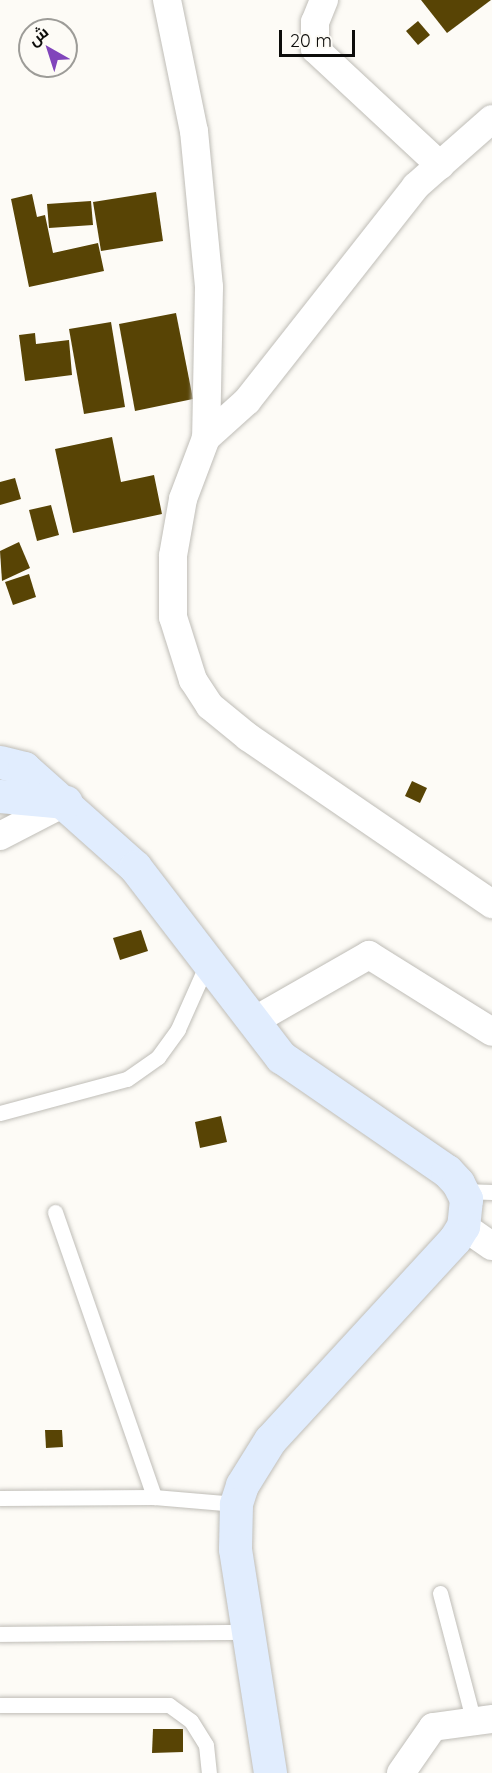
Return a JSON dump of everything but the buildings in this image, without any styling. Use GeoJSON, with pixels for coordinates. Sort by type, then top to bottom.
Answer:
{"type":"FeatureCollection","features":[{"type":"Feature","properties":{"kind":"street"},"geometry":{"type":"LineString","coordinates":[[167,0],[194,131],[209,287],[206,438],[183,499],[173,556],[173,617],[193,681],[210,706],[248,737],[492,904]]}},
{"type":"Feature","properties":{"kind":"street"},"geometry":{"type":"LineString","coordinates":[[324,0],[315,22],[315,50],[440,165]]}},
{"type":"Feature","properties":{"kind":"street"},"geometry":{"type":"LineString","coordinates":[[206,438],[247,401],[409,195],[492,119]]}},
{"type":"Feature","properties":{"kind":"street"},"geometry":{"type":"LineString","coordinates":[[8,770],[66,802],[135,867],[252,1022],[290,1065],[477,1191],[463,1226],[270,1440],[254,1461],[236,1504],[235,1549],[270,1773]]}},
{"type":"Feature","properties":{"kind":"street"},"geometry":{"type":"LineString","coordinates":[[0,796],[66,802]]}},
{"type":"Feature","properties":{"kind":"street"},"geometry":{"type":"LineString","coordinates":[[0,836],[66,802]]}},
{"type":"Feature","properties":{"kind":"street"},"geometry":{"type":"LineString","coordinates":[[252,1022],[369,955],[492,1032]]}},
{"type":"Feature","properties":{"kind":"street"},"geometry":{"type":"LineString","coordinates":[[463,1226],[492,1246]]}},
{"type":"Feature","properties":{"kind":"street"},"geometry":{"type":"LineString","coordinates":[[401,1773],[433,1727],[482,1719]]}},
{"type":"Feature","properties":{"kind":"lane"},"geometry":{"type":"LineString","coordinates":[[0,1113],[127,1079],[158,1057],[178,1029],[207,964]]}},
{"type":"Feature","properties":{"kind":"lane"},"geometry":{"type":"LineString","coordinates":[[55,1212],[154,1497]]}},
{"type":"Feature","properties":{"kind":"lane"},"geometry":{"type":"LineString","coordinates":[[0,1498],[154,1497],[236,1504]]}},
{"type":"Feature","properties":{"kind":"lane"},"geometry":{"type":"LineString","coordinates":[[440,1593],[482,1719]]}},
{"type":"Feature","properties":{"kind":"lane"},"geometry":{"type":"LineString","coordinates":[[0,1634],[248,1632]]}},
{"type":"Feature","properties":{"kind":"lane"},"geometry":{"type":"LineString","coordinates":[[0,1705],[169,1705],[191,1721],[206,1745],[209,1773]]}}]}
